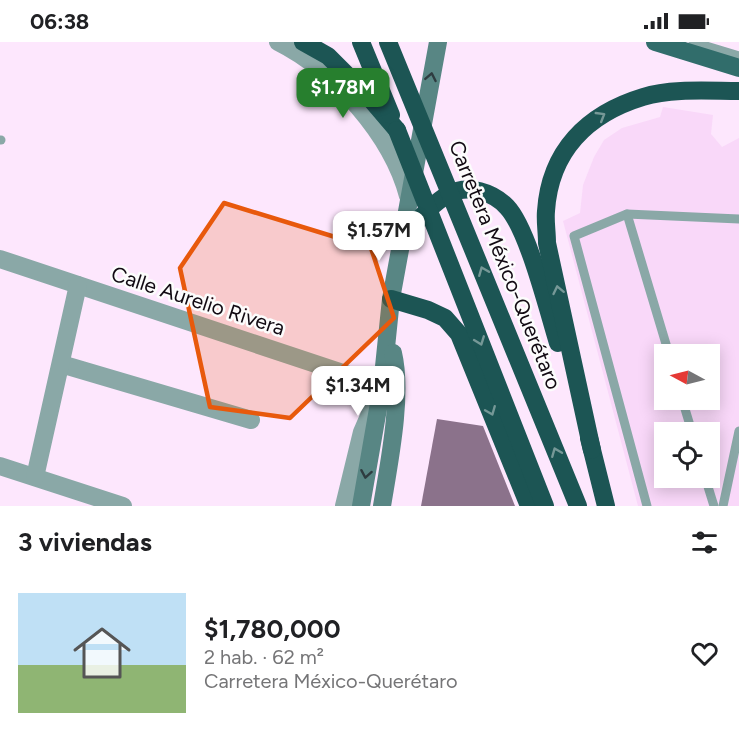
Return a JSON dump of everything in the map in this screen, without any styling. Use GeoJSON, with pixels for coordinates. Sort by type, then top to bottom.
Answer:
{"type":"FeatureCollection","features":[{"type":"Feature","properties":{"kind":"highway"},"geometry":{"type":"LineString","coordinates":[[303,42],[328,56],[368,96],[397,130]]}},
{"type":"Feature","properties":{"kind":"highway"},"geometry":{"type":"LineString","coordinates":[[361,42],[545,506]]}},
{"type":"Feature","properties":{"kind":"highway","name":"Carretera México-Querétaro"},"geometry":{"type":"LineString","coordinates":[[388,42],[578,506]]}},
{"type":"Feature","properties":{"kind":"highway"},"geometry":{"type":"LineString","coordinates":[[592,450],[547,243],[546,211],[555,171],[569,143],[585,126],[605,112],[644,96],[686,91],[739,91]]}},
{"type":"Feature","properties":{"kind":"highway"},"geometry":{"type":"LineString","coordinates":[[402,238],[432,207],[450,194],[469,189],[480,191],[495,196],[508,208],[518,224],[531,257],[592,450],[606,506]]}},
{"type":"Feature","properties":{"kind":"highway"},"geometry":{"type":"LineString","coordinates":[[391,299],[428,310],[445,318],[459,334],[529,506]]}},
{"type":"Feature","properties":{"kind":"main road"},"geometry":{"type":"LineString","coordinates":[[655,42],[739,68]]}},
{"type":"Feature","properties":{"kind":"street"},"geometry":{"type":"LineString","coordinates":[[278,42],[312,63],[344,92],[372,124],[403,176],[408,196]]}},
{"type":"Feature","properties":{"kind":"street"},"geometry":{"type":"LineString","coordinates":[[361,506],[382,386],[391,299],[408,196],[438,42]]}},
{"type":"Feature","properties":{"kind":"street","name":"Calle Aurelio Rivera"},"geometry":{"type":"LineString","coordinates":[[0,259],[382,386]]}},
{"type":"Feature","properties":{"kind":"street"},"geometry":{"type":"LineString","coordinates":[[36,477],[78,285]]}},
{"type":"Feature","properties":{"kind":"street"},"geometry":{"type":"LineString","coordinates":[[382,506],[392,446],[396,387],[395,360],[388,334]]}},
{"type":"Feature","properties":{"kind":"street"},"geometry":{"type":"LineString","coordinates":[[60,364],[251,420]]}},
{"type":"Feature","properties":{"kind":"street"},"geometry":{"type":"LineString","coordinates":[[344,506],[362,432],[382,386]]}},
{"type":"Feature","properties":{"kind":"street"},"geometry":{"type":"LineString","coordinates":[[0,466],[123,506]]}},
{"type":"Feature","properties":{"kind":"lane"},"geometry":{"type":"LineString","coordinates":[[693,42],[739,56]]}},
{"type":"Feature","properties":{"kind":"lane"},"geometry":{"type":"LineString","coordinates":[[647,506],[574,236],[627,214],[739,219]]}},
{"type":"Feature","properties":{"kind":"lane"},"geometry":{"type":"LineString","coordinates":[[627,214],[666,344]]}},
{"type":"Feature","properties":{"kind":"lane"},"geometry":{"type":"LineString","coordinates":[[723,506],[739,431]]}},
{"type":"Feature","properties":{"kind":"lane"},"geometry":{"type":"LineString","coordinates":[[708,488],[714,506]]}},
{"type":"Feature","properties":{"kind":"highlighted area"},"geometry":{"type":"Polygon","coordinates":[[[224,203],[371,248],[394,318],[290,418],[210,407],[180,268],[224,203]]]}},
{"type":"Feature","properties":{"kind":"shaded area"},"geometry":{"type":"Polygon","coordinates":[[[663,107],[713,115],[711,134],[722,147],[739,138],[739,506],[638,506],[563,221],[580,213],[583,185],[594,157],[604,140],[622,128],[660,117],[663,107]]]}},
{"type":"Feature","properties":{"kind":"building"},"geometry":{"type":"Polygon","coordinates":[[[437,419],[483,426],[515,506],[421,506],[437,419]]]}}]}
